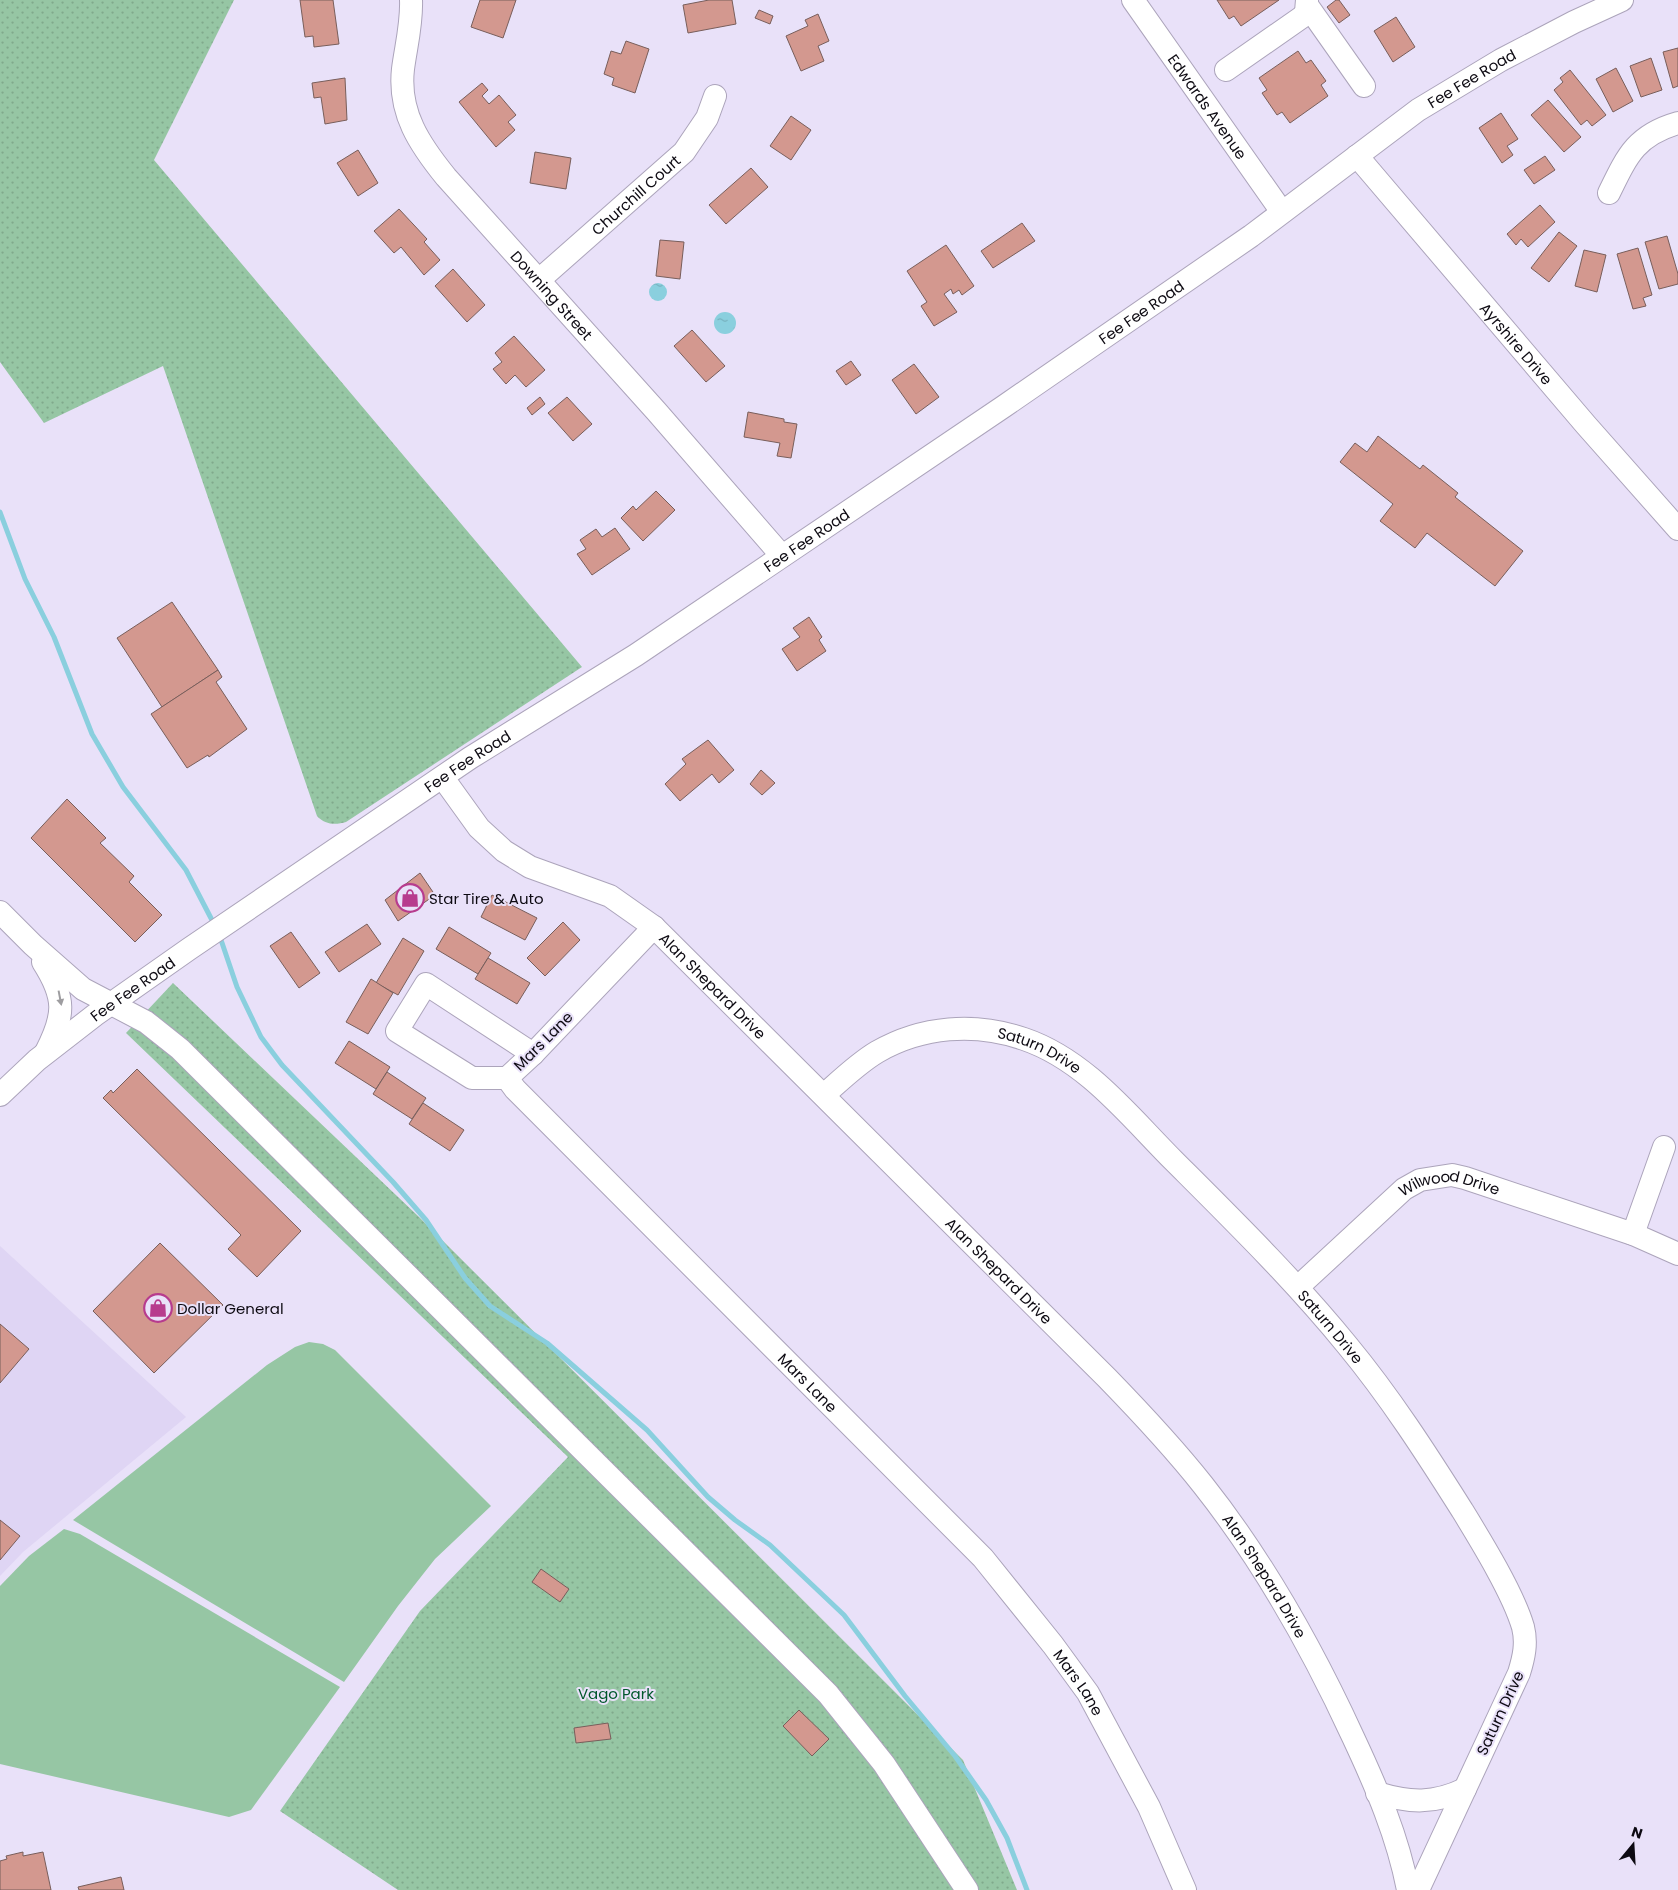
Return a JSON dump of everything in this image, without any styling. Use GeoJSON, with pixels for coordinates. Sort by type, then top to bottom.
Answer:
{"type":"FeatureCollection","features":[{"type":"Feature","properties":{"kind":"street","name":"Downing Street"},"geometry":{"type":"LineString","coordinates":[[411,0],[411,22],[403,85],[406,111],[417,138],[446,177],[740,506],[782,556]]}},
{"type":"Feature","properties":{"kind":"street","name":"Fee Fee Road"},"geometry":{"type":"LineString","coordinates":[[0,1095],[46,1054],[110,1004],[470,758],[636,655],[1140,312],[1282,212],[1418,110],[1464,81],[1574,22],[1622,0]]}},
{"type":"Feature","properties":{"kind":"street","name":"Edwards Avenue"},"geometry":{"type":"LineString","coordinates":[[1140,2],[1282,212]]}},
{"type":"Feature","properties":{"kind":"street"},"geometry":{"type":"LineString","coordinates":[[1226,70],[1302,17],[1307,3]]}},
{"type":"Feature","properties":{"kind":"street"},"geometry":{"type":"LineString","coordinates":[[1307,3],[1364,86]]}},
{"type":"Feature","properties":{"kind":"street","name":"Churchill Court"},"geometry":{"type":"LineString","coordinates":[[539,280],[684,152],[707,118],[715,96]]}},
{"type":"Feature","properties":{"kind":"street"},"geometry":{"type":"LineString","coordinates":[[1609,193],[1632,150],[1640,141],[1649,135],[1678,123]]}},
{"type":"Feature","properties":{"kind":"street","name":"Ayrshire Drive"},"geometry":{"type":"LineString","coordinates":[[1357,156],[1586,425],[1678,529]]}},
{"type":"Feature","properties":{"kind":"street","name":"Alan Shepard Drive"},"geometry":{"type":"LineString","coordinates":[[443,778],[479,828],[504,851],[536,870],[610,896],[654,927],[1107,1378],[1163,1437],[1203,1485],[1265,1573],[1295,1620],[1330,1687],[1377,1793],[1395,1839],[1408,1890]]}},
{"type":"Feature","properties":{"kind":"street"},"geometry":{"type":"LineString","coordinates":[[0,912],[83,989],[146,1022],[180,1049],[828,1694],[884,1764],[967,1890]]}},
{"type":"Feature","properties":{"kind":"street","name":"Mars Lane"},"geometry":{"type":"LineString","coordinates":[[654,927],[533,1054],[507,1078],[515,1089],[982,1558],[1053,1645],[1088,1693],[1149,1807],[1185,1890]]}},
{"type":"Feature","properties":{"kind":"street"},"geometry":{"type":"LineString","coordinates":[[28,940],[57,986],[62,1002],[59,1021],[46,1054]]}},
{"type":"Feature","properties":{"kind":"street"},"geometry":{"type":"LineString","coordinates":[[507,1078],[472,1078],[396,1031],[426,984],[533,1054]]}},
{"type":"Feature","properties":{"kind":"street","name":"Saturn Drive"},"geometry":{"type":"LineString","coordinates":[[824,1095],[877,1052],[912,1036],[932,1031],[977,1028],[1001,1032],[1043,1046],[1077,1066],[1101,1088],[1298,1287],[1348,1345],[1415,1435],[1481,1542],[1522,1624],[1525,1646],[1519,1673],[1418,1890]]}},
{"type":"Feature","properties":{"kind":"street"},"geometry":{"type":"LineString","coordinates":[[1633,1234],[1664,1147]]}},
{"type":"Feature","properties":{"kind":"street","name":"Wilwood Drive"},"geometry":{"type":"LineString","coordinates":[[1298,1287],[1404,1189],[1420,1180],[1452,1175],[1492,1186],[1633,1234],[1678,1254]]}},
{"type":"Feature","properties":{"kind":"street"},"geometry":{"type":"LineString","coordinates":[[1377,1793],[1390,1797],[1428,1801],[1449,1796],[1465,1788]]}},
{"type":"Feature","properties":{"kind":"shaded area"},"geometry":{"type":"Polygon","coordinates":[[[0,1246],[186,1417],[23,1552],[0,1576],[0,1246]]]}},
{"type":"Feature","properties":{"kind":"green space"},"geometry":{"type":"Polygon","coordinates":[[[0,0],[234,0],[154,160],[582,667],[346,822],[331,824],[317,816],[163,366],[44,423],[0,362],[0,0]]]}},
{"type":"Feature","properties":{"kind":"green space","name":"Vago Park"},"geometry":{"type":"Polygon","coordinates":[[[173,983],[418,1216],[963,1760],[1017,1890],[398,1890],[280,1811],[420,1611],[568,1457],[126,1033],[173,983]]]}},
{"type":"Feature","properties":{"kind":"green space"},"geometry":{"type":"Polygon","coordinates":[[[309,1342],[323,1344],[335,1350],[491,1506],[435,1559],[398,1606],[344,1682],[73,1520],[267,1365],[295,1347],[309,1342]]]}},
{"type":"Feature","properties":{"kind":"green space"},"geometry":{"type":"Polygon","coordinates":[[[64,1529],[80,1534],[340,1687],[251,1810],[229,1817],[0,1764],[0,1586],[29,1556],[64,1529]]]}},
{"type":"Feature","properties":{"kind":"water"},"geometry":{"type":"Polygon","coordinates":[[[654,283],[662,283],[667,288],[665,299],[654,301],[649,296],[649,288],[654,283]]]}},
{"type":"Feature","properties":{"kind":"water"},"geometry":{"type":"Polygon","coordinates":[[[725,312],[735,319],[736,323],[729,333],[725,334],[715,327],[714,323],[721,313],[725,312]]]}},
{"type":"Feature","properties":{"kind":"building"},"geometry":{"type":"Polygon","coordinates":[[[300,0],[333,0],[339,44],[314,47],[313,36],[305,37],[300,0]]]}},
{"type":"Feature","properties":{"kind":"building"},"geometry":{"type":"Polygon","coordinates":[[[480,0],[516,0],[503,38],[471,27],[480,0]]]}},
{"type":"Feature","properties":{"kind":"building"},"geometry":{"type":"Polygon","coordinates":[[[709,0],[732,0],[736,24],[688,33],[683,5],[709,0]]]}},
{"type":"Feature","properties":{"kind":"building"},"geometry":{"type":"Polygon","coordinates":[[[1217,0],[1279,0],[1241,26],[1234,16],[1229,19],[1217,0]]]}},
{"type":"Feature","properties":{"kind":"building"},"geometry":{"type":"Polygon","coordinates":[[[1336,0],[1339,0],[1350,15],[1339,23],[1327,7],[1336,0]]]}},
{"type":"Feature","properties":{"kind":"building"},"geometry":{"type":"Polygon","coordinates":[[[759,10],[773,16],[770,24],[755,18],[759,10]]]}},
{"type":"Feature","properties":{"kind":"building"},"geometry":{"type":"Polygon","coordinates":[[[818,14],[829,41],[818,46],[824,61],[801,71],[786,36],[808,26],[805,20],[818,14]]]}},
{"type":"Feature","properties":{"kind":"building"},"geometry":{"type":"Polygon","coordinates":[[[1396,17],[1415,47],[1393,62],[1374,31],[1396,17]]]}},
{"type":"Feature","properties":{"kind":"building"},"geometry":{"type":"Polygon","coordinates":[[[626,41],[649,49],[635,93],[612,85],[614,78],[604,74],[611,51],[621,54],[626,41]]]}},
{"type":"Feature","properties":{"kind":"building"},"geometry":{"type":"Polygon","coordinates":[[[1678,48],[1678,86],[1673,88],[1663,52],[1678,48]]]}},
{"type":"Feature","properties":{"kind":"building"},"geometry":{"type":"Polygon","coordinates":[[[1298,51],[1306,63],[1311,60],[1326,81],[1321,85],[1328,96],[1290,123],[1282,112],[1277,115],[1262,93],[1267,90],[1259,78],[1298,51]]]}},
{"type":"Feature","properties":{"kind":"building"},"geometry":{"type":"Polygon","coordinates":[[[1651,58],[1662,90],[1641,97],[1630,66],[1651,58]]]}},
{"type":"Feature","properties":{"kind":"building"},"geometry":{"type":"Polygon","coordinates":[[[1616,68],[1633,101],[1613,112],[1596,79],[1616,68]]]}},
{"type":"Feature","properties":{"kind":"building"},"geometry":{"type":"Polygon","coordinates":[[[1570,70],[1606,115],[1592,126],[1587,120],[1581,125],[1554,90],[1563,82],[1560,78],[1570,70]]]}},
{"type":"Feature","properties":{"kind":"building"},"geometry":{"type":"Polygon","coordinates":[[[345,78],[347,120],[325,124],[321,97],[314,98],[312,83],[345,78]]]}},
{"type":"Feature","properties":{"kind":"building"},"geometry":{"type":"Polygon","coordinates":[[[482,83],[488,90],[482,96],[489,104],[499,95],[516,115],[508,122],[515,130],[496,147],[459,102],[482,83]]]}},
{"type":"Feature","properties":{"kind":"building"},"geometry":{"type":"Polygon","coordinates":[[[1548,100],[1581,137],[1564,152],[1531,115],[1548,100]]]}},
{"type":"Feature","properties":{"kind":"building"},"geometry":{"type":"Polygon","coordinates":[[[1501,113],[1518,139],[1507,146],[1513,155],[1502,163],[1479,128],[1501,113]]]}},
{"type":"Feature","properties":{"kind":"building"},"geometry":{"type":"Polygon","coordinates":[[[791,116],[811,130],[791,160],[770,146],[791,116]]]}},
{"type":"Feature","properties":{"kind":"building"},"geometry":{"type":"Polygon","coordinates":[[[358,150],[378,183],[358,196],[337,163],[358,150]]]}},
{"type":"Feature","properties":{"kind":"building"},"geometry":{"type":"Polygon","coordinates":[[[535,152],[571,158],[566,189],[530,183],[535,152]]]}},
{"type":"Feature","properties":{"kind":"building"},"geometry":{"type":"Polygon","coordinates":[[[1545,156],[1555,170],[1534,184],[1524,170],[1545,156]]]}},
{"type":"Feature","properties":{"kind":"building"},"geometry":{"type":"Polygon","coordinates":[[[751,168],[768,187],[726,224],[709,205],[751,168]]]}},
{"type":"Feature","properties":{"kind":"building"},"geometry":{"type":"Polygon","coordinates":[[[1540,205],[1555,222],[1528,247],[1521,239],[1516,245],[1507,234],[1540,205]]]}},
{"type":"Feature","properties":{"kind":"building"},"geometry":{"type":"Polygon","coordinates":[[[399,209],[427,239],[424,242],[440,260],[424,275],[401,247],[394,253],[374,231],[399,209]]]}},
{"type":"Feature","properties":{"kind":"building"},"geometry":{"type":"Polygon","coordinates":[[[1022,223],[1035,241],[993,268],[981,251],[1022,223]]]}},
{"type":"Feature","properties":{"kind":"building"},"geometry":{"type":"Polygon","coordinates":[[[1559,232],[1577,246],[1549,282],[1531,268],[1559,232]]]}},
{"type":"Feature","properties":{"kind":"building"},"geometry":{"type":"Polygon","coordinates":[[[1667,236],[1678,274],[1678,284],[1659,289],[1645,242],[1667,236]]]}},
{"type":"Feature","properties":{"kind":"building"},"geometry":{"type":"Polygon","coordinates":[[[660,240],[684,242],[680,279],[656,276],[660,240]]]}},
{"type":"Feature","properties":{"kind":"building"},"geometry":{"type":"Polygon","coordinates":[[[946,245],[974,286],[962,295],[959,290],[953,294],[951,289],[944,294],[957,312],[934,326],[921,306],[927,302],[907,271],[946,245]]]}},
{"type":"Feature","properties":{"kind":"building"},"geometry":{"type":"Polygon","coordinates":[[[1638,248],[1652,295],[1643,298],[1646,306],[1633,309],[1617,254],[1638,248]]]}},
{"type":"Feature","properties":{"kind":"building"},"geometry":{"type":"Polygon","coordinates":[[[1584,250],[1606,255],[1597,292],[1575,286],[1584,250]]]}},
{"type":"Feature","properties":{"kind":"building"},"geometry":{"type":"Polygon","coordinates":[[[453,269],[485,305],[467,322],[435,286],[453,269]]]}},
{"type":"Feature","properties":{"kind":"building"},"geometry":{"type":"Polygon","coordinates":[[[692,330],[725,366],[706,382],[674,346],[692,330]]]}},
{"type":"Feature","properties":{"kind":"building"},"geometry":{"type":"Polygon","coordinates":[[[514,336],[545,370],[526,387],[515,375],[506,384],[493,369],[502,362],[495,353],[514,336]]]}},
{"type":"Feature","properties":{"kind":"building"},"geometry":{"type":"Polygon","coordinates":[[[851,361],[861,375],[846,385],[836,371],[851,361]]]}},
{"type":"Feature","properties":{"kind":"building"},"geometry":{"type":"Polygon","coordinates":[[[914,364],[939,397],[916,414],[892,380],[914,364]]]}},
{"type":"Feature","properties":{"kind":"building"},"geometry":{"type":"Polygon","coordinates":[[[540,397],[545,404],[532,415],[527,408],[540,397]]]}},
{"type":"Feature","properties":{"kind":"building"},"geometry":{"type":"Polygon","coordinates":[[[567,397],[592,424],[573,441],[548,413],[567,397]]]}},
{"type":"Feature","properties":{"kind":"building"},"geometry":{"type":"Polygon","coordinates":[[[748,412],[784,419],[784,422],[797,424],[791,458],[777,456],[780,443],[744,437],[748,412]]]}},
{"type":"Feature","properties":{"kind":"building"},"geometry":{"type":"Polygon","coordinates":[[[1378,436],[1420,469],[1423,465],[1458,493],[1455,497],[1523,551],[1495,586],[1427,533],[1415,548],[1380,521],[1393,504],[1340,462],[1355,443],[1367,452],[1378,436]]]}},
{"type":"Feature","properties":{"kind":"building"},"geometry":{"type":"Polygon","coordinates":[[[656,491],[675,510],[643,541],[621,518],[633,506],[636,510],[656,491]]]}},
{"type":"Feature","properties":{"kind":"building"},"geometry":{"type":"Polygon","coordinates":[[[615,528],[630,549],[592,575],[577,554],[586,549],[580,540],[596,529],[602,537],[615,528]]]}},
{"type":"Feature","properties":{"kind":"building"},"geometry":{"type":"Polygon","coordinates":[[[172,602],[218,670],[162,707],[117,638],[172,602]]]}},
{"type":"Feature","properties":{"kind":"building"},"geometry":{"type":"Polygon","coordinates":[[[809,617],[822,637],[819,640],[826,651],[797,671],[782,649],[800,637],[793,628],[809,617]]]}},
{"type":"Feature","properties":{"kind":"building"},"geometry":{"type":"Polygon","coordinates":[[[218,670],[222,677],[216,682],[247,729],[209,757],[208,755],[187,768],[151,714],[218,670]]]}},
{"type":"Feature","properties":{"kind":"building"},"geometry":{"type":"Polygon","coordinates":[[[708,740],[734,770],[719,783],[712,774],[680,801],[665,784],[686,764],[682,759],[708,740]]]}},
{"type":"Feature","properties":{"kind":"building"},"geometry":{"type":"Polygon","coordinates":[[[761,770],[775,783],[762,795],[750,784],[761,770]]]}},
{"type":"Feature","properties":{"kind":"building"},"geometry":{"type":"Polygon","coordinates":[[[67,799],[106,838],[100,843],[134,876],[129,882],[162,915],[135,942],[31,838],[67,799]]]}},
{"type":"Feature","properties":{"kind":"building","name":"Star Tire & Auto"},"geometry":{"type":"Polygon","coordinates":[[[420,873],[435,895],[398,921],[385,900],[420,873]]]}},
{"type":"Feature","properties":{"kind":"building"},"geometry":{"type":"Polygon","coordinates":[[[492,895],[537,918],[525,940],[481,917],[492,895]]]}},
{"type":"Feature","properties":{"kind":"building"},"geometry":{"type":"Polygon","coordinates":[[[563,922],[580,940],[545,976],[527,958],[563,922]]]}},
{"type":"Feature","properties":{"kind":"building"},"geometry":{"type":"Polygon","coordinates":[[[367,924],[381,944],[339,972],[325,952],[367,924]]]}},
{"type":"Feature","properties":{"kind":"building"},"geometry":{"type":"Polygon","coordinates":[[[449,927],[491,953],[478,974],[436,949],[449,927]]]}},
{"type":"Feature","properties":{"kind":"building"},"geometry":{"type":"Polygon","coordinates":[[[291,932],[320,973],[299,988],[270,946],[291,932]]]}},
{"type":"Feature","properties":{"kind":"building"},"geometry":{"type":"Polygon","coordinates":[[[403,938],[424,951],[398,995],[376,983],[403,938]]]}},
{"type":"Feature","properties":{"kind":"building"},"geometry":{"type":"Polygon","coordinates":[[[488,958],[530,983],[517,1004],[475,979],[488,958]]]}},
{"type":"Feature","properties":{"kind":"building"},"geometry":{"type":"Polygon","coordinates":[[[371,979],[393,993],[368,1034],[346,1022],[371,979]]]}},
{"type":"Feature","properties":{"kind":"building"},"geometry":{"type":"Polygon","coordinates":[[[349,1041],[390,1067],[376,1089],[335,1063],[349,1041]]]}},
{"type":"Feature","properties":{"kind":"building"},"geometry":{"type":"Polygon","coordinates":[[[137,1069],[301,1231],[257,1277],[228,1249],[241,1235],[103,1098],[111,1090],[113,1093],[137,1069]]]}},
{"type":"Feature","properties":{"kind":"building"},"geometry":{"type":"Polygon","coordinates":[[[387,1072],[426,1098],[412,1119],[373,1094],[387,1072]]]}},
{"type":"Feature","properties":{"kind":"building"},"geometry":{"type":"Polygon","coordinates":[[[423,1103],[464,1130],[450,1151],[409,1124],[423,1103]]]}},
{"type":"Feature","properties":{"kind":"building","name":"Dollar General"},"geometry":{"type":"Polygon","coordinates":[[[160,1243],[223,1305],[154,1373],[93,1311],[160,1243]]]}},
{"type":"Feature","properties":{"kind":"building"},"geometry":{"type":"Polygon","coordinates":[[[0,1324],[29,1349],[0,1383],[0,1324]]]}},
{"type":"Feature","properties":{"kind":"building"},"geometry":{"type":"Polygon","coordinates":[[[0,1520],[20,1536],[0,1560],[0,1520]]]}},
{"type":"Feature","properties":{"kind":"building"},"geometry":{"type":"Polygon","coordinates":[[[541,1569],[569,1589],[560,1602],[532,1582],[541,1569]]]}},
{"type":"Feature","properties":{"kind":"building"},"geometry":{"type":"Polygon","coordinates":[[[799,1710],[829,1739],[812,1756],[783,1726],[799,1710]]]}},
{"type":"Feature","properties":{"kind":"building"},"geometry":{"type":"Polygon","coordinates":[[[608,1723],[611,1739],[576,1743],[574,1728],[608,1723]]]}},
{"type":"Feature","properties":{"kind":"building"},"geometry":{"type":"Polygon","coordinates":[[[23,1852],[23,1856],[43,1852],[51,1890],[0,1890],[0,1861],[7,1859],[6,1856],[23,1852]]]}},
{"type":"Feature","properties":{"kind":"building"},"geometry":{"type":"Polygon","coordinates":[[[121,1877],[124,1890],[79,1890],[78,1887],[121,1877]]]}},
{"type":"Feature","properties":{"kind":"waterway"},"geometry":{"type":"LineString","coordinates":[[0,512],[25,579],[54,637],[92,734],[123,787],[186,870],[214,924]]}},
{"type":"Feature","properties":{"kind":"waterway"},"geometry":{"type":"LineString","coordinates":[[219,934],[237,987],[261,1037],[282,1065],[393,1182],[426,1220],[465,1278],[490,1306],[547,1343],[647,1430],[708,1497],[735,1520],[770,1545],[844,1615],[905,1696],[955,1756],[986,1800],[1007,1838],[1027,1890]]}},
{"type":"Feature","properties":{"kind":"place","name":"Star Tire & Auto"},"geometry":{"type":"Point","coordinates":[410,898]}},
{"type":"Feature","properties":{"kind":"place","name":"Dollar General"},"geometry":{"type":"Point","coordinates":[158,1308]}}]}
